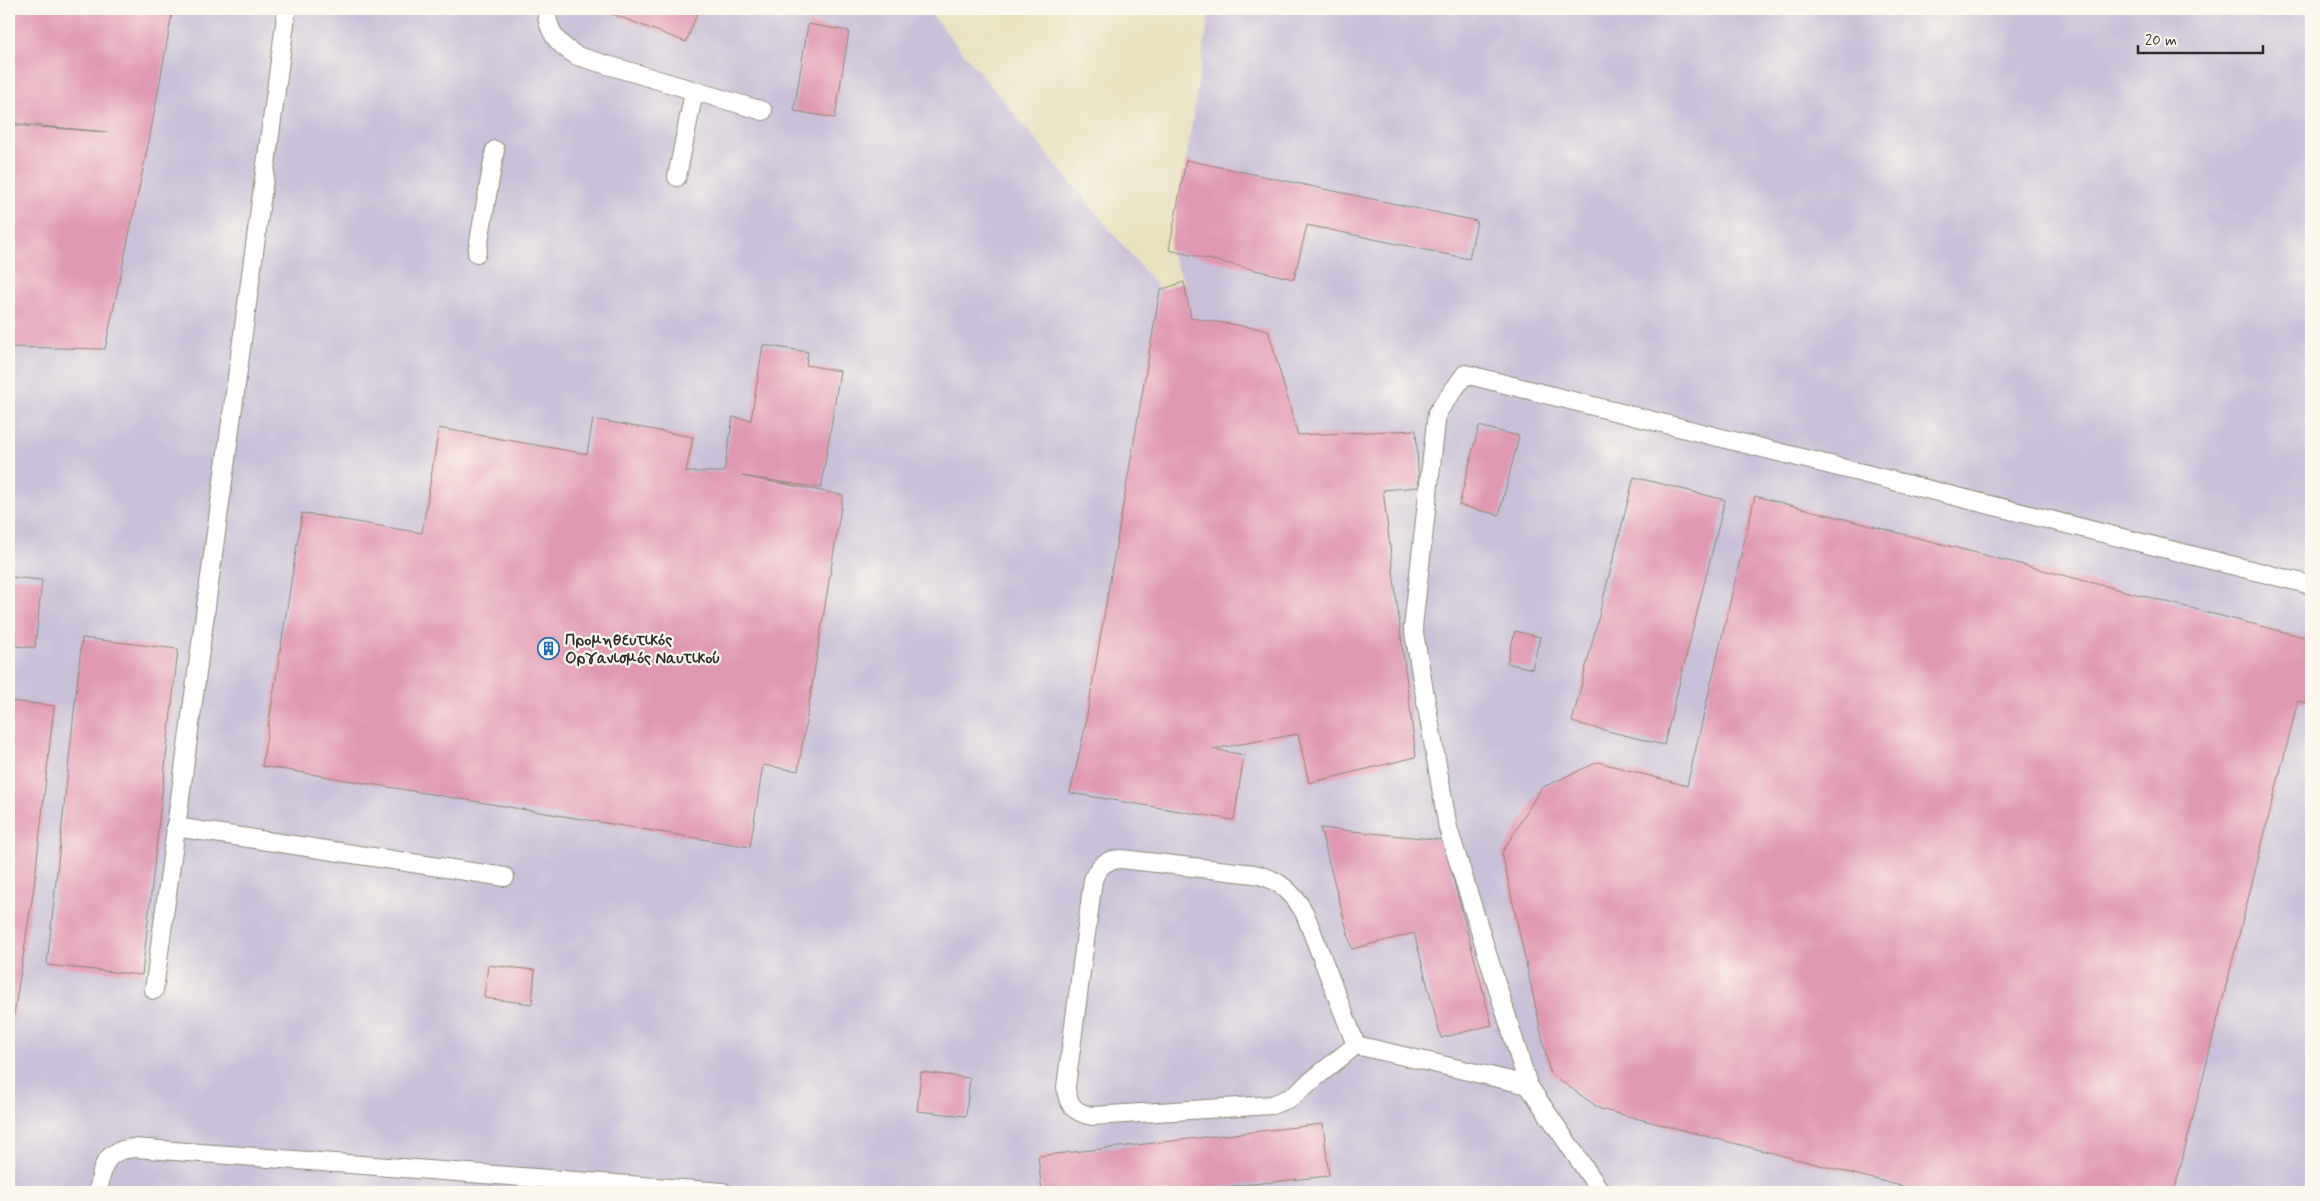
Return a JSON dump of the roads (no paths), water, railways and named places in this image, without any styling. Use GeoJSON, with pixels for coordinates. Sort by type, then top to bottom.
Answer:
{"type":"FeatureCollection","features":[{"type":"Feature","properties":{"kind":"lane"},"geometry":{"type":"LineString","coordinates":[[154,990],[287,9]]}},
{"type":"Feature","properties":{"kind":"lane"},"geometry":{"type":"LineString","coordinates":[[546,9],[547,23],[554,37],[564,48],[576,56],[763,112]]}},
{"type":"Feature","properties":{"kind":"lane"},"geometry":{"type":"LineString","coordinates":[[678,177],[694,92]]}},
{"type":"Feature","properties":{"kind":"lane"},"geometry":{"type":"LineString","coordinates":[[477,253],[495,150]]}},
{"type":"Feature","properties":{"kind":"lane"},"geometry":{"type":"LineString","coordinates":[[1601,1192],[1528,1085],[1448,828],[1414,628],[1437,413],[1465,374],[2311,585]]}},
{"type":"Feature","properties":{"kind":"lane"},"geometry":{"type":"LineString","coordinates":[[175,827],[505,877]]}},
{"type":"Feature","properties":{"kind":"lane"},"geometry":{"type":"LineString","coordinates":[[1120,859],[1254,874],[1267,877],[1279,883],[1299,902],[1305,914],[1356,1044],[1290,1098],[1272,1105],[1092,1116],[1081,1114],[1072,1108],[1066,1099],[1066,1088],[1093,880],[1096,871],[1102,864],[1120,859]]}},
{"type":"Feature","properties":{"kind":"lane"},"geometry":{"type":"LineString","coordinates":[[1356,1044],[1528,1085]]}},
{"type":"Feature","properties":{"kind":"lane"},"geometry":{"type":"LineString","coordinates":[[98,1192],[100,1174],[111,1154],[122,1149],[134,1148],[723,1192]]}},
{"type":"Feature","properties":{"kind":"place","name":"Προμηθευτικός Οργανισμός Ναυτικού"},"geometry":{"type":"Point","coordinates":[549,649]}}]}
